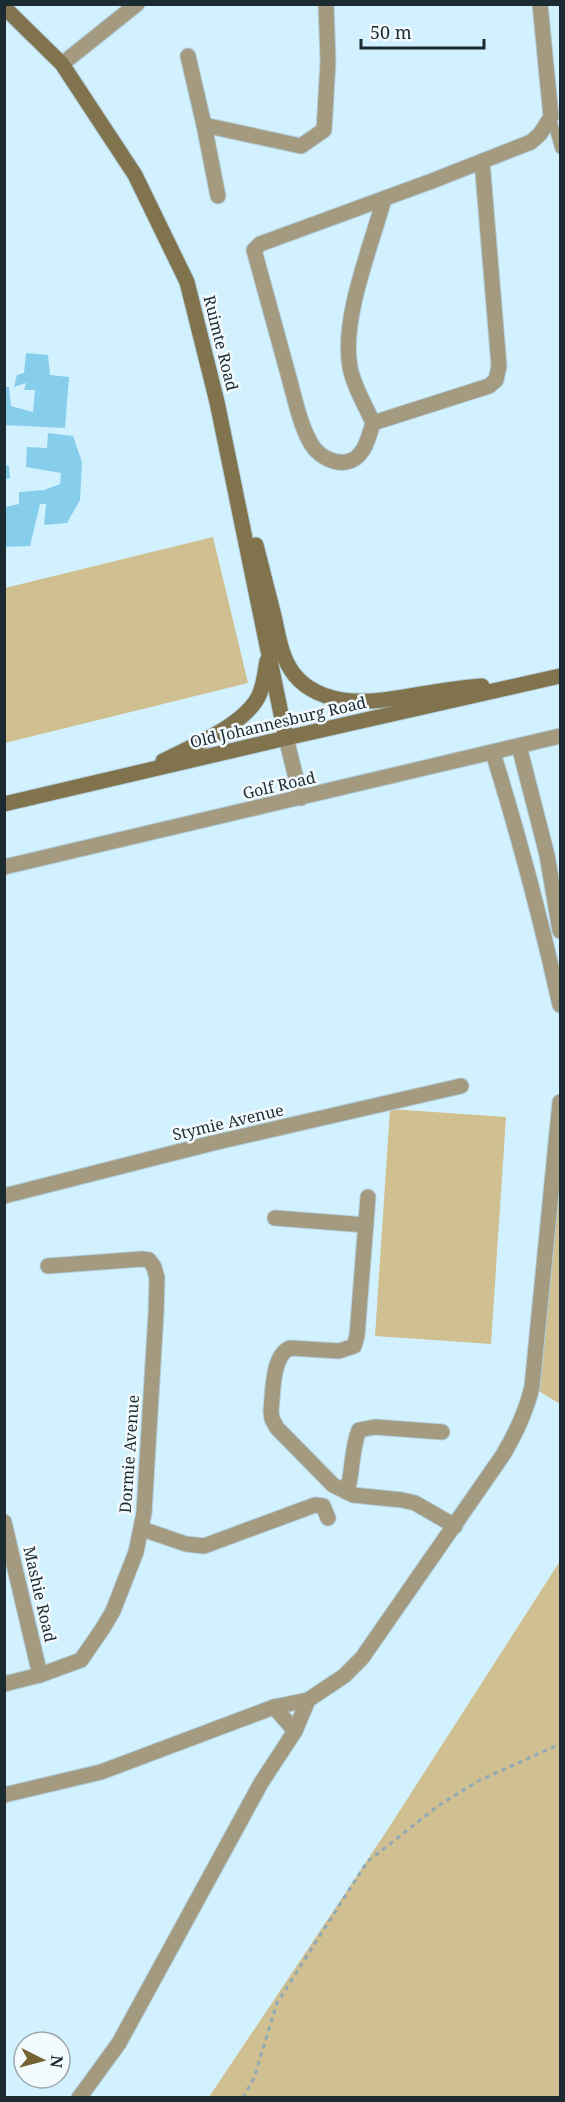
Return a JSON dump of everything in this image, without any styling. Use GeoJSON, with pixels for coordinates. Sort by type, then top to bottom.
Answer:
{"type":"FeatureCollection","features":[{"type":"Feature","properties":{"kind":"main road","name":"Ruimte Road"},"geometry":{"type":"LineString","coordinates":[[4,7],[62,64],[135,175],[187,282],[226,448],[286,738]]}},
{"type":"Feature","properties":{"kind":"main road"},"geometry":{"type":"LineString","coordinates":[[226,448],[252,527],[284,656],[295,676],[310,690],[332,699],[357,702],[452,688],[510,687]]}},
{"type":"Feature","properties":{"kind":"main road"},"geometry":{"type":"LineString","coordinates":[[142,772],[217,732],[250,709],[260,693],[269,654]]}},
{"type":"Feature","properties":{"kind":"main road","name":"Old Johannesburg Road"},"geometry":{"type":"LineString","coordinates":[[4,804],[561,676]]}},
{"type":"Feature","properties":{"kind":"street"},"geometry":{"type":"LineString","coordinates":[[62,64],[137,4]]}},
{"type":"Feature","properties":{"kind":"street"},"geometry":{"type":"LineString","coordinates":[[204,125],[301,146],[324,130],[328,62],[326,4]]}},
{"type":"Feature","properties":{"kind":"street"},"geometry":{"type":"LineString","coordinates":[[384,199],[353,305],[350,340],[351,370],[373,423],[368,441],[360,455],[352,461],[340,464],[322,456],[313,447],[299,412],[254,250],[260,244],[531,142],[540,134],[551,117],[540,4]]}},
{"type":"Feature","properties":{"kind":"street"},"geometry":{"type":"LineString","coordinates":[[188,56],[218,195]]}},
{"type":"Feature","properties":{"kind":"street"},"geometry":{"type":"LineString","coordinates":[[373,423],[489,386],[496,380],[499,366],[482,161]]}},
{"type":"Feature","properties":{"kind":"street","name":"Golf Road"},"geometry":{"type":"LineString","coordinates":[[4,867],[561,736]]}},
{"type":"Feature","properties":{"kind":"street"},"geometry":{"type":"LineString","coordinates":[[286,738],[301,798]]}},
{"type":"Feature","properties":{"kind":"street"},"geometry":{"type":"LineString","coordinates":[[519,746],[547,855],[561,931]]}},
{"type":"Feature","properties":{"kind":"street"},"geometry":{"type":"LineString","coordinates":[[493,753],[525,862],[561,1005]]}},
{"type":"Feature","properties":{"kind":"street","name":"Stymie Avenue"},"geometry":{"type":"LineString","coordinates":[[4,1196],[213,1143],[461,1086]]}},
{"type":"Feature","properties":{"kind":"street"},"geometry":{"type":"LineString","coordinates":[[4,1795],[101,1772],[274,1707],[308,1700],[354,1667],[455,1526],[518,1430],[532,1387],[561,1102]]}},
{"type":"Feature","properties":{"kind":"street"},"geometry":{"type":"LineString","coordinates":[[368,1197],[357,1336],[354,1346],[339,1351],[290,1348],[284,1350],[277,1361],[272,1419],[277,1428],[333,1485],[346,1492],[415,1503],[455,1526]]}},
{"type":"Feature","properties":{"kind":"street"},"geometry":{"type":"LineString","coordinates":[[275,1218],[366,1225]]}},
{"type":"Feature","properties":{"kind":"street","name":"Dormie Avenue"},"geometry":{"type":"LineString","coordinates":[[4,1684],[40,1675],[81,1659],[113,1611],[136,1552],[142,1529],[156,1314],[157,1278],[154,1267],[150,1260],[142,1259],[48,1266]]}},
{"type":"Feature","properties":{"kind":"street"},"geometry":{"type":"LineString","coordinates":[[346,1492],[351,1478],[354,1446],[359,1430],[375,1427],[442,1431]]}},
{"type":"Feature","properties":{"kind":"street"},"geometry":{"type":"LineString","coordinates":[[142,1529],[186,1544],[204,1546],[315,1505],[323,1506],[328,1518]]}},
{"type":"Feature","properties":{"kind":"street","name":"Mashie Road"},"geometry":{"type":"LineString","coordinates":[[4,1522],[40,1675]]}},
{"type":"Feature","properties":{"kind":"street"},"geometry":{"type":"LineString","coordinates":[[79,2097],[119,2043],[261,1783],[295,1731],[308,1700]]}},
{"type":"Feature","properties":{"kind":"street"},"geometry":{"type":"LineString","coordinates":[[274,1707],[295,1731]]}},
{"type":"Feature","properties":{"kind":"lane"},"geometry":{"type":"LineString","coordinates":[[551,117],[561,149]]}},
{"type":"Feature","properties":{"kind":"path"},"geometry":{"type":"LineString","coordinates":[[243,2097],[254,2079],[277,2003],[368,1862],[438,1806],[478,1781],[561,1743]]}},
{"type":"Feature","properties":{"kind":"shaded area"},"geometry":{"type":"Polygon","coordinates":[[[213,537],[248,683],[5,743],[5,588],[213,537]]]}},
{"type":"Feature","properties":{"kind":"shaded area"},"geometry":{"type":"Polygon","coordinates":[[[390,1109],[506,1117],[491,1344],[375,1336],[390,1109]]]}},
{"type":"Feature","properties":{"kind":"shaded area"},"geometry":{"type":"Polygon","coordinates":[[[560,1181],[560,1404],[532,1387],[560,1181]]]}},
{"type":"Feature","properties":{"kind":"shaded area"},"geometry":{"type":"Polygon","coordinates":[[[560,1561],[560,2097],[209,2097],[388,1829],[560,1561]]]}},
{"type":"Feature","properties":{"kind":"building"},"geometry":{"type":"Polygon","coordinates":[[[26,353],[48,355],[50,375],[69,377],[65,428],[4,425],[4,387],[9,387],[11,406],[33,412],[35,390],[24,390],[26,383],[14,387],[17,375],[24,373],[26,353]]]}},
{"type":"Feature","properties":{"kind":"building"},"geometry":{"type":"Polygon","coordinates":[[[48,433],[73,436],[82,462],[80,500],[67,523],[44,525],[46,504],[40,504],[30,546],[5,547],[5,507],[19,504],[19,492],[44,490],[60,484],[61,473],[26,467],[27,447],[47,448],[48,433]]]}},
{"type":"Feature","properties":{"kind":"building"},"geometry":{"type":"Polygon","coordinates":[[[4,465],[9,466],[10,478],[4,479],[4,465]]]}}]}
